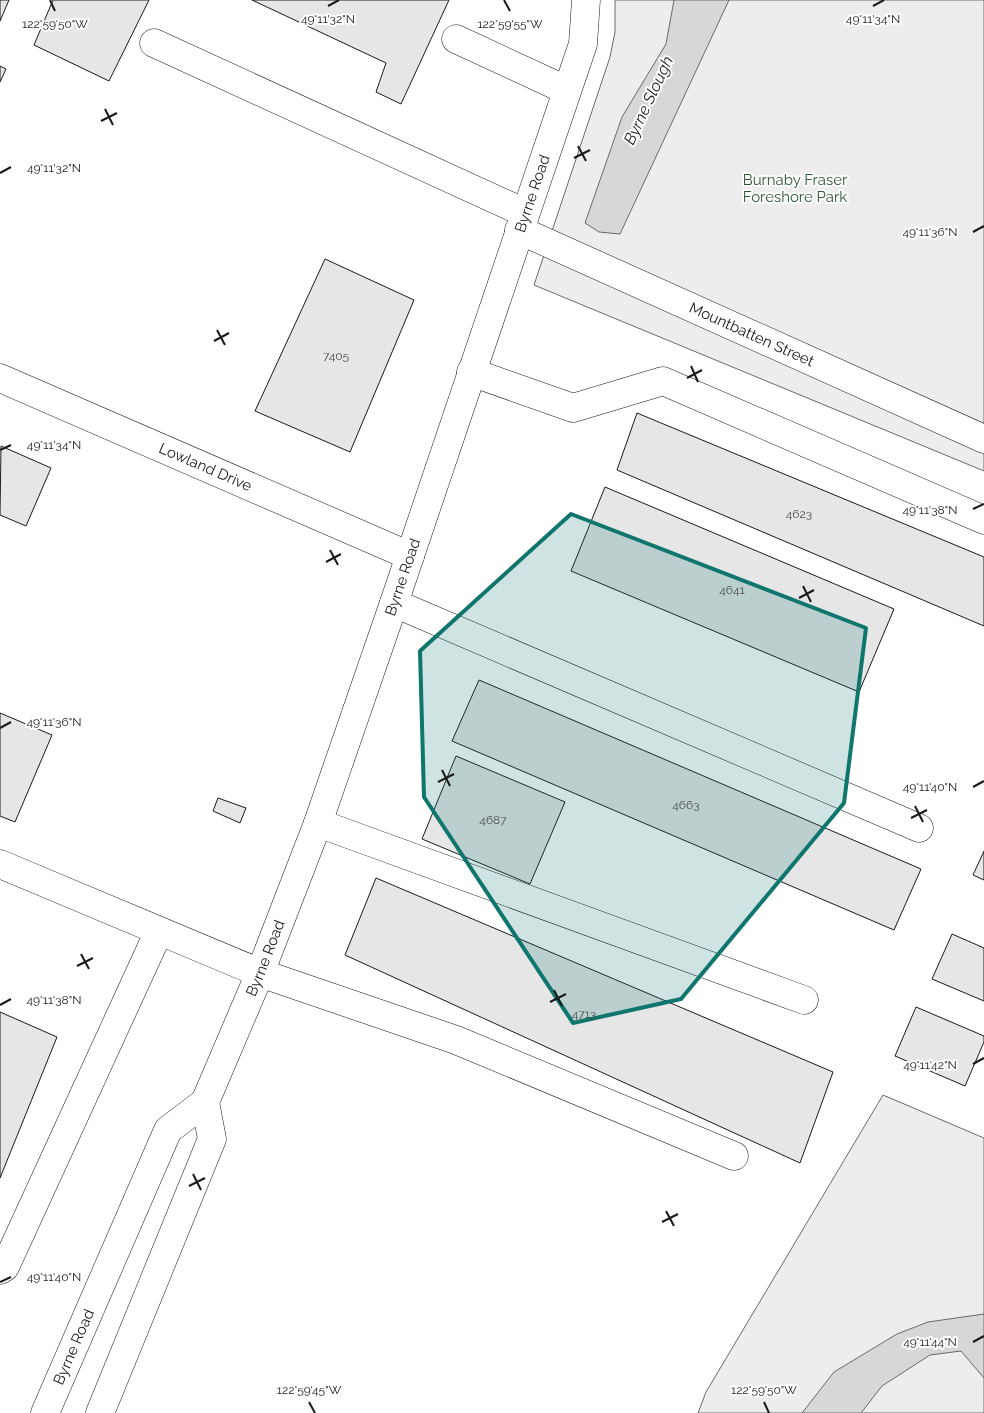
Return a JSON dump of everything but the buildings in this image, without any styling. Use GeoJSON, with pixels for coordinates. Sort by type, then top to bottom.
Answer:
{"type":"FeatureCollection","features":[{"type":"Feature","properties":{"kind":"street","name":"Byrne Road"},"geometry":{"type":"LineString","coordinates":[[45,1413],[168,1130],[205,1102],[260,973],[318,823],[583,44],[586,0]]}},
{"type":"Feature","properties":{"kind":"street"},"geometry":{"type":"LineString","coordinates":[[456,39],[566,90]]}},
{"type":"Feature","properties":{"kind":"street","name":"Mountbatten Street"},"geometry":{"type":"LineString","coordinates":[[154,42],[522,222],[984,438]]}},
{"type":"Feature","properties":{"kind":"street"},"geometry":{"type":"LineString","coordinates":[[471,372],[573,408],[663,381],[984,520]]}},
{"type":"Feature","properties":{"kind":"street","name":"Lowland Drive"},"geometry":{"type":"LineString","coordinates":[[0,378],[410,556]]}},
{"type":"Feature","properties":{"kind":"street"},"geometry":{"type":"LineString","coordinates":[[394,603],[919,828]]}},
{"type":"Feature","properties":{"kind":"street"},"geometry":{"type":"LineString","coordinates":[[318,823],[804,1000]]}},
{"type":"Feature","properties":{"kind":"street"},"geometry":{"type":"LineString","coordinates":[[0,864],[260,973],[456,1040],[734,1156]]}},
{"type":"Feature","properties":{"kind":"street"},"geometry":{"type":"LineString","coordinates":[[0,1270],[5,1267],[159,930]]}},
{"type":"Feature","properties":{"kind":"street"},"geometry":{"type":"LineString","coordinates":[[100,1413],[212,1139],[205,1102]]}},
{"type":"Feature","properties":{"kind":"highlighted area"},"geometry":{"type":"Polygon","coordinates":[[[571,514],[866,628],[844,803],[681,999],[573,1023],[424,797],[420,651],[571,514]]]}},
{"type":"Feature","properties":{"kind":"green space","name":"Burnaby Fraser Foreshore Park"},"geometry":{"type":"Polygon","coordinates":[[[615,0],[984,0],[984,471],[534,285],[610,57],[615,32],[615,0]]]}},
{"type":"Feature","properties":{"kind":"green space"},"geometry":{"type":"Polygon","coordinates":[[[883,1095],[984,1138],[984,1413],[698,1413],[706,1392],[883,1095]]]}},
{"type":"Feature","properties":{"kind":"water","name":"Byrne Slough"},"geometry":{"type":"Polygon","coordinates":[[[674,0],[729,0],[620,234],[599,232],[585,223],[622,117],[666,44],[674,0]]]}},
{"type":"Feature","properties":{"kind":"water"},"geometry":{"type":"Polygon","coordinates":[[[984,1314],[984,1378],[961,1351],[930,1355],[882,1386],[861,1413],[802,1413],[834,1372],[897,1334],[928,1322],[984,1314]]]}}]}
